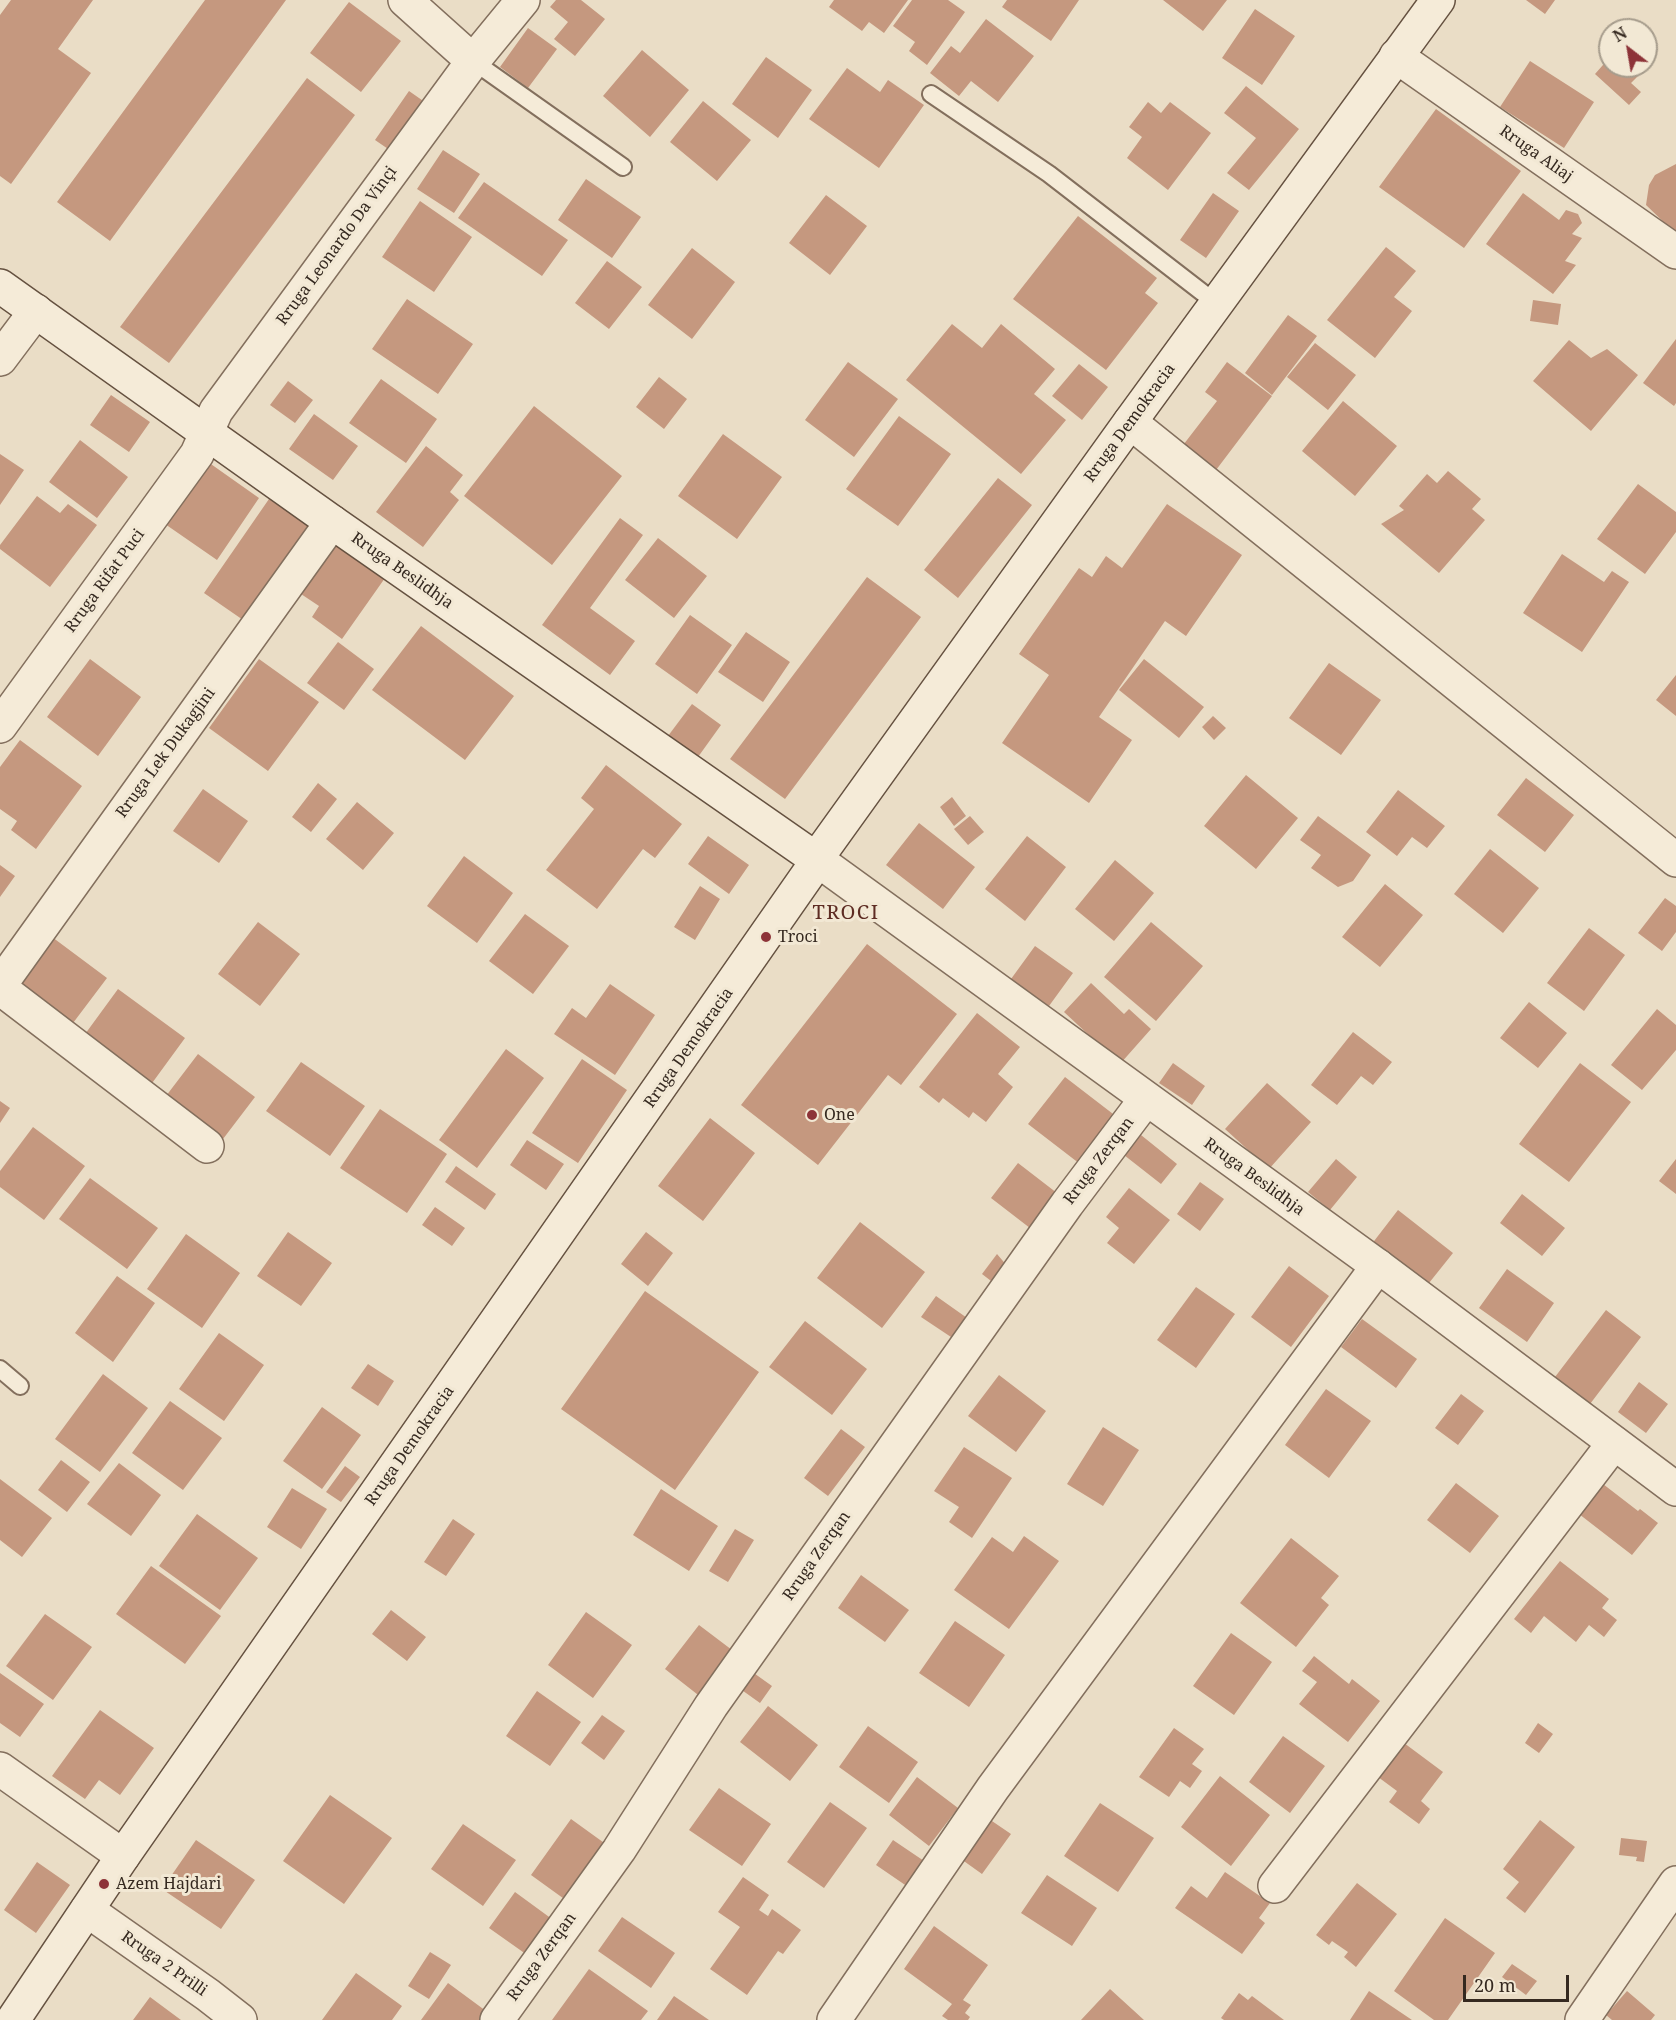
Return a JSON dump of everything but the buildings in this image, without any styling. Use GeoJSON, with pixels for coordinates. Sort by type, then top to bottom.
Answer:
{"type":"FeatureCollection","features":[{"type":"Feature","properties":{"kind":"street"},"geometry":{"type":"LineString","coordinates":[[405,0],[473,61]]}},
{"type":"Feature","properties":{"kind":"street","name":"Rruga Leonardo Da Vinçi"},"geometry":{"type":"LineString","coordinates":[[206,434],[216,411],[473,61],[523,0]]}},
{"type":"Feature","properties":{"kind":"street","name":"Rruga Demokracia"},"geometry":{"type":"LineString","coordinates":[[13,2020],[123,1856],[817,861],[1130,422],[1438,0]]}},
{"type":"Feature","properties":{"kind":"street","name":"Rruga Aliaj"},"geometry":{"type":"LineString","coordinates":[[1396,56],[1676,252]]}},
{"type":"Feature","properties":{"kind":"street","name":"Rruga Beslidhja"},"geometry":{"type":"LineString","coordinates":[[0,286],[206,434],[817,861],[1378,1266],[1676,1489]]}},
{"type":"Feature","properties":{"kind":"street"},"geometry":{"type":"LineString","coordinates":[[0,359],[36,312]]}},
{"type":"Feature","properties":{"kind":"street"},"geometry":{"type":"LineString","coordinates":[[1130,422],[1676,860]]}},
{"type":"Feature","properties":{"kind":"street","name":"Rruga Rifat Puci"},"geometry":{"type":"LineString","coordinates":[[0,726],[197,454],[206,434]]}},
{"type":"Feature","properties":{"kind":"street","name":"Rruga Lek Dukagjini"},"geometry":{"type":"LineString","coordinates":[[0,986],[332,522]]}},
{"type":"Feature","properties":{"kind":"street"},"geometry":{"type":"LineString","coordinates":[[0,986],[207,1146]]}},
{"type":"Feature","properties":{"kind":"street","name":"Rruga Zerqan"},"geometry":{"type":"LineString","coordinates":[[497,2020],[619,1850],[711,1706],[1067,1204],[1146,1099]]}},
{"type":"Feature","properties":{"kind":"street"},"geometry":{"type":"LineString","coordinates":[[834,2020],[993,1788],[1378,1266]]}},
{"type":"Feature","properties":{"kind":"street"},"geometry":{"type":"LineString","coordinates":[[1275,1886],[1614,1443]]}},
{"type":"Feature","properties":{"kind":"street"},"geometry":{"type":"LineString","coordinates":[[0,1769],[123,1856]]}},
{"type":"Feature","properties":{"kind":"street"},"geometry":{"type":"LineString","coordinates":[[1582,2020],[1676,1883]]}},
{"type":"Feature","properties":{"kind":"street","name":"Rruga 2 Prilli"},"geometry":{"type":"LineString","coordinates":[[87,1910],[240,2020]]}},
{"type":"Feature","properties":{"kind":"lane"},"geometry":{"type":"LineString","coordinates":[[473,61],[623,166]]}},
{"type":"Feature","properties":{"kind":"lane"},"geometry":{"type":"LineString","coordinates":[[931,93],[1049,174],[1216,303]]}},
{"type":"Feature","properties":{"kind":"lane"},"geometry":{"type":"LineString","coordinates":[[0,1370],[20,1386]]}},
{"type":"Feature","properties":{"kind":"place","name":"Troci"},"geometry":{"type":"Point","coordinates":[766,937]}},
{"type":"Feature","properties":{"kind":"place","name":"One"},"geometry":{"type":"Point","coordinates":[812,1115]}},
{"type":"Feature","properties":{"kind":"place","name":"Azem Hajdari"},"geometry":{"type":"Point","coordinates":[104,1884]}},
{"type":"Feature","properties":{"kind":"district","name":"TROCI"},"geometry":{"type":"Point","coordinates":[846,913]}}]}
